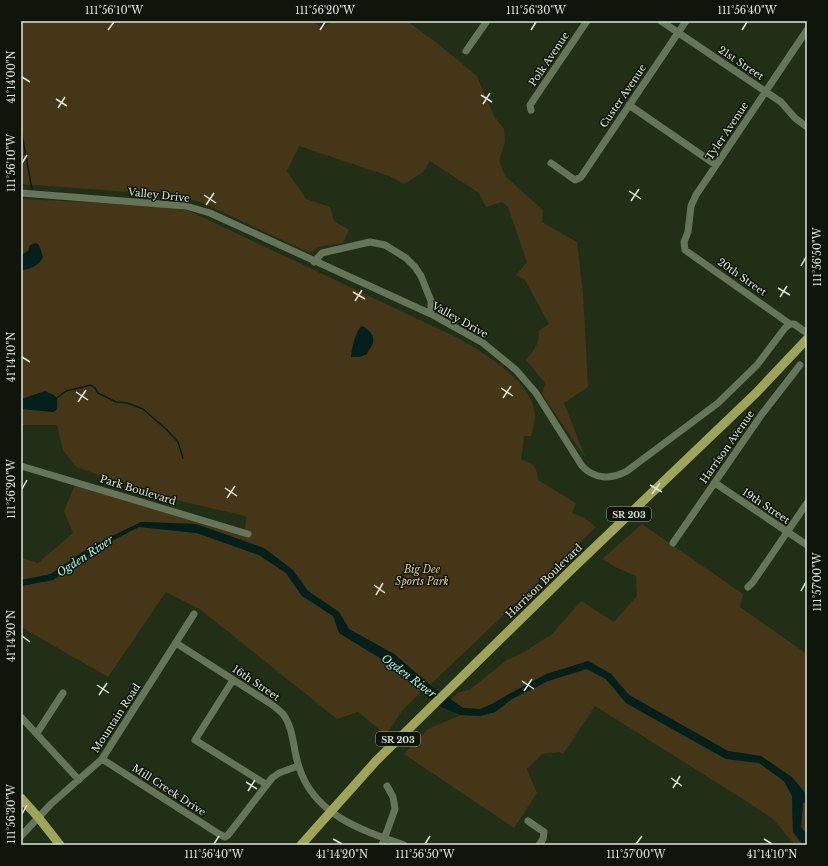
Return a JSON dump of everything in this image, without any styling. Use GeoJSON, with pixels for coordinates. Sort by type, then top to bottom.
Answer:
{"type":"FeatureCollection","features":[{"type":"Feature","properties":{"kind":"main road","name":"Harrison Boulevard"},"geometry":{"type":"LineString","coordinates":[[302,845],[330,811],[376,761],[756,393],[807,339]]}},
{"type":"Feature","properties":{"kind":"main road"},"geometry":{"type":"LineString","coordinates":[[21,798],[60,845]]}},
{"type":"Feature","properties":{"kind":"street"},"geometry":{"type":"LineString","coordinates":[[466,51],[487,21]]}},
{"type":"Feature","properties":{"kind":"street","name":"Polk Avenue"},"geometry":{"type":"LineString","coordinates":[[531,110],[530,105],[587,21]]}},
{"type":"Feature","properties":{"kind":"street","name":"21st Street"},"geometry":{"type":"LineString","coordinates":[[661,21],[781,102],[795,118],[807,127]]}},
{"type":"Feature","properties":{"kind":"street","name":"Custer Avenue"},"geometry":{"type":"LineString","coordinates":[[551,163],[575,180],[581,177],[686,21]]}},
{"type":"Feature","properties":{"kind":"street","name":"Tyler Avenue"},"geometry":{"type":"LineString","coordinates":[[685,250],[684,242],[688,232],[691,206],[696,195],[807,30]]}},
{"type":"Feature","properties":{"kind":"street"},"geometry":{"type":"LineString","coordinates":[[629,105],[716,165]]}},
{"type":"Feature","properties":{"kind":"street","name":"Valley Drive"},"geometry":{"type":"LineString","coordinates":[[21,193],[186,206],[210,213],[314,262],[431,314],[482,343],[516,370],[536,393],[582,466],[592,474],[602,477],[610,478],[627,472],[718,403],[757,365],[785,328],[790,324]]}},
{"type":"Feature","properties":{"kind":"street"},"geometry":{"type":"LineString","coordinates":[[314,262],[322,253],[370,242],[385,244],[406,258],[421,276],[431,301],[431,314]]}},
{"type":"Feature","properties":{"kind":"street","name":"20th Street"},"geometry":{"type":"LineString","coordinates":[[685,250],[790,324],[794,324],[807,333]]}},
{"type":"Feature","properties":{"kind":"street","name":"Harrison Avenue"},"geometry":{"type":"LineString","coordinates":[[673,543],[762,414],[800,365]]}},
{"type":"Feature","properties":{"kind":"street","name":"Park Boulevard"},"geometry":{"type":"LineString","coordinates":[[21,466],[248,534]]}},
{"type":"Feature","properties":{"kind":"street","name":"19th Street"},"geometry":{"type":"LineString","coordinates":[[715,483],[807,545]]}},
{"type":"Feature","properties":{"kind":"street"},"geometry":{"type":"LineString","coordinates":[[748,587],[754,582],[807,503]]}},
{"type":"Feature","properties":{"kind":"street","name":"Mountain Road"},"geometry":{"type":"LineString","coordinates":[[21,836],[51,804],[102,760],[194,614]]}},
{"type":"Feature","properties":{"kind":"street","name":"16th Street"},"geometry":{"type":"LineString","coordinates":[[176,643],[271,704],[283,714],[289,725],[298,766],[305,783],[310,791],[330,811],[345,822],[384,842],[404,845]]}},
{"type":"Feature","properties":{"kind":"street"},"geometry":{"type":"LineString","coordinates":[[233,680],[195,740],[266,785],[279,772],[298,766]]}},
{"type":"Feature","properties":{"kind":"street"},"geometry":{"type":"LineString","coordinates":[[37,733],[63,693]]}},
{"type":"Feature","properties":{"kind":"street"},"geometry":{"type":"LineString","coordinates":[[21,717],[79,780]]}},
{"type":"Feature","properties":{"kind":"street","name":"Mill Creek Drive"},"geometry":{"type":"LineString","coordinates":[[102,760],[225,837],[266,785]]}},
{"type":"Feature","properties":{"kind":"street"},"geometry":{"type":"LineString","coordinates":[[384,842],[395,809],[393,797],[387,786]]}},
{"type":"Feature","properties":{"kind":"street"},"geometry":{"type":"LineString","coordinates":[[528,822],[544,832],[543,839],[539,845]]}},
{"type":"Feature","properties":{"kind":"green space"},"geometry":{"type":"Polygon","coordinates":[[[21,21],[312,21],[322,28],[332,21],[407,21],[437,43],[477,76],[494,116],[504,129],[505,142],[499,161],[505,176],[543,210],[542,222],[577,242],[583,294],[588,387],[564,403],[586,459],[542,394],[545,383],[526,360],[534,350],[537,343],[539,335],[538,331],[549,324],[525,280],[516,275],[527,262],[508,207],[502,202],[486,207],[479,193],[430,161],[423,172],[404,184],[389,176],[299,146],[287,171],[306,199],[330,207],[334,221],[349,230],[343,243],[318,247],[310,253],[201,202],[171,195],[21,184],[21,21]]]}},
{"type":"Feature","properties":{"kind":"green space","name":"Big Dee Sports Park"},"geometry":{"type":"Polygon","coordinates":[[[21,199],[146,205],[187,210],[458,338],[506,370],[527,392],[533,404],[535,419],[531,436],[524,436],[521,460],[529,462],[534,466],[537,472],[538,480],[576,503],[572,513],[585,518],[596,527],[430,685],[394,654],[349,629],[339,612],[308,591],[292,570],[264,548],[196,524],[141,522],[90,547],[51,574],[21,580],[21,558],[38,563],[73,533],[64,511],[75,485],[245,534],[246,516],[162,497],[76,467],[63,450],[57,425],[21,425],[21,199]]]}},
{"type":"Feature","properties":{"kind":"green space"},"geometry":{"type":"Polygon","coordinates":[[[642,524],[743,594],[740,607],[807,654],[807,835],[801,827],[804,793],[761,756],[728,751],[629,695],[611,674],[588,661],[509,694],[480,709],[463,708],[450,700],[459,692],[469,690],[507,660],[524,652],[552,634],[581,601],[614,622],[637,596],[636,576],[615,567],[602,559],[642,524]]]}},
{"type":"Feature","properties":{"kind":"green space"},"geometry":{"type":"Polygon","coordinates":[[[139,527],[197,533],[259,555],[286,573],[302,596],[333,616],[339,633],[398,669],[410,681],[423,690],[402,711],[386,735],[358,712],[337,719],[201,610],[166,592],[108,677],[21,627],[21,586],[53,580],[102,546],[139,527]]]}},
{"type":"Feature","properties":{"kind":"green space"},"geometry":{"type":"Polygon","coordinates":[[[586,669],[606,679],[626,703],[726,759],[759,763],[784,781],[792,796],[793,832],[803,845],[795,845],[773,819],[595,706],[563,754],[559,752],[542,754],[527,769],[537,793],[514,828],[404,754],[428,729],[461,715],[480,716],[495,712],[512,699],[548,681],[586,669]]]}},
{"type":"Feature","properties":{"kind":"water"},"geometry":{"type":"Polygon","coordinates":[[[36,243],[39,245],[43,257],[42,260],[34,266],[21,270],[21,255],[28,251],[30,245],[36,243]]]}},
{"type":"Feature","properties":{"kind":"water"},"geometry":{"type":"Polygon","coordinates":[[[361,326],[370,332],[373,337],[373,343],[367,354],[360,357],[351,357],[354,341],[361,326]]]}},
{"type":"Feature","properties":{"kind":"water"},"geometry":{"type":"Polygon","coordinates":[[[45,391],[57,398],[57,406],[55,411],[21,409],[21,399],[45,391]]]}},
{"type":"Feature","properties":{"kind":"water","name":"Ogden River"},"geometry":{"type":"Polygon","coordinates":[[[141,522],[196,524],[264,548],[293,570],[308,591],[339,612],[349,629],[394,654],[430,685],[463,708],[480,709],[492,704],[546,674],[588,661],[611,674],[629,695],[728,751],[761,756],[792,777],[807,795],[807,804],[803,802],[801,827],[807,835],[807,845],[803,845],[793,832],[792,796],[784,781],[759,763],[726,759],[626,703],[606,679],[587,669],[548,681],[512,699],[495,712],[480,716],[461,715],[441,707],[398,669],[339,633],[333,616],[302,596],[286,573],[259,555],[197,533],[139,527],[102,546],[53,580],[21,586],[21,580],[51,574],[90,547],[141,522]]]}},
{"type":"Feature","properties":{"kind":"waterway"},"geometry":{"type":"LineString","coordinates":[[21,130],[32,189]]}},
{"type":"Feature","properties":{"kind":"waterway"},"geometry":{"type":"LineString","coordinates":[[57,398],[66,391],[91,385],[98,393],[116,402],[127,403],[143,409],[166,429],[178,442],[183,458]]}}]}
